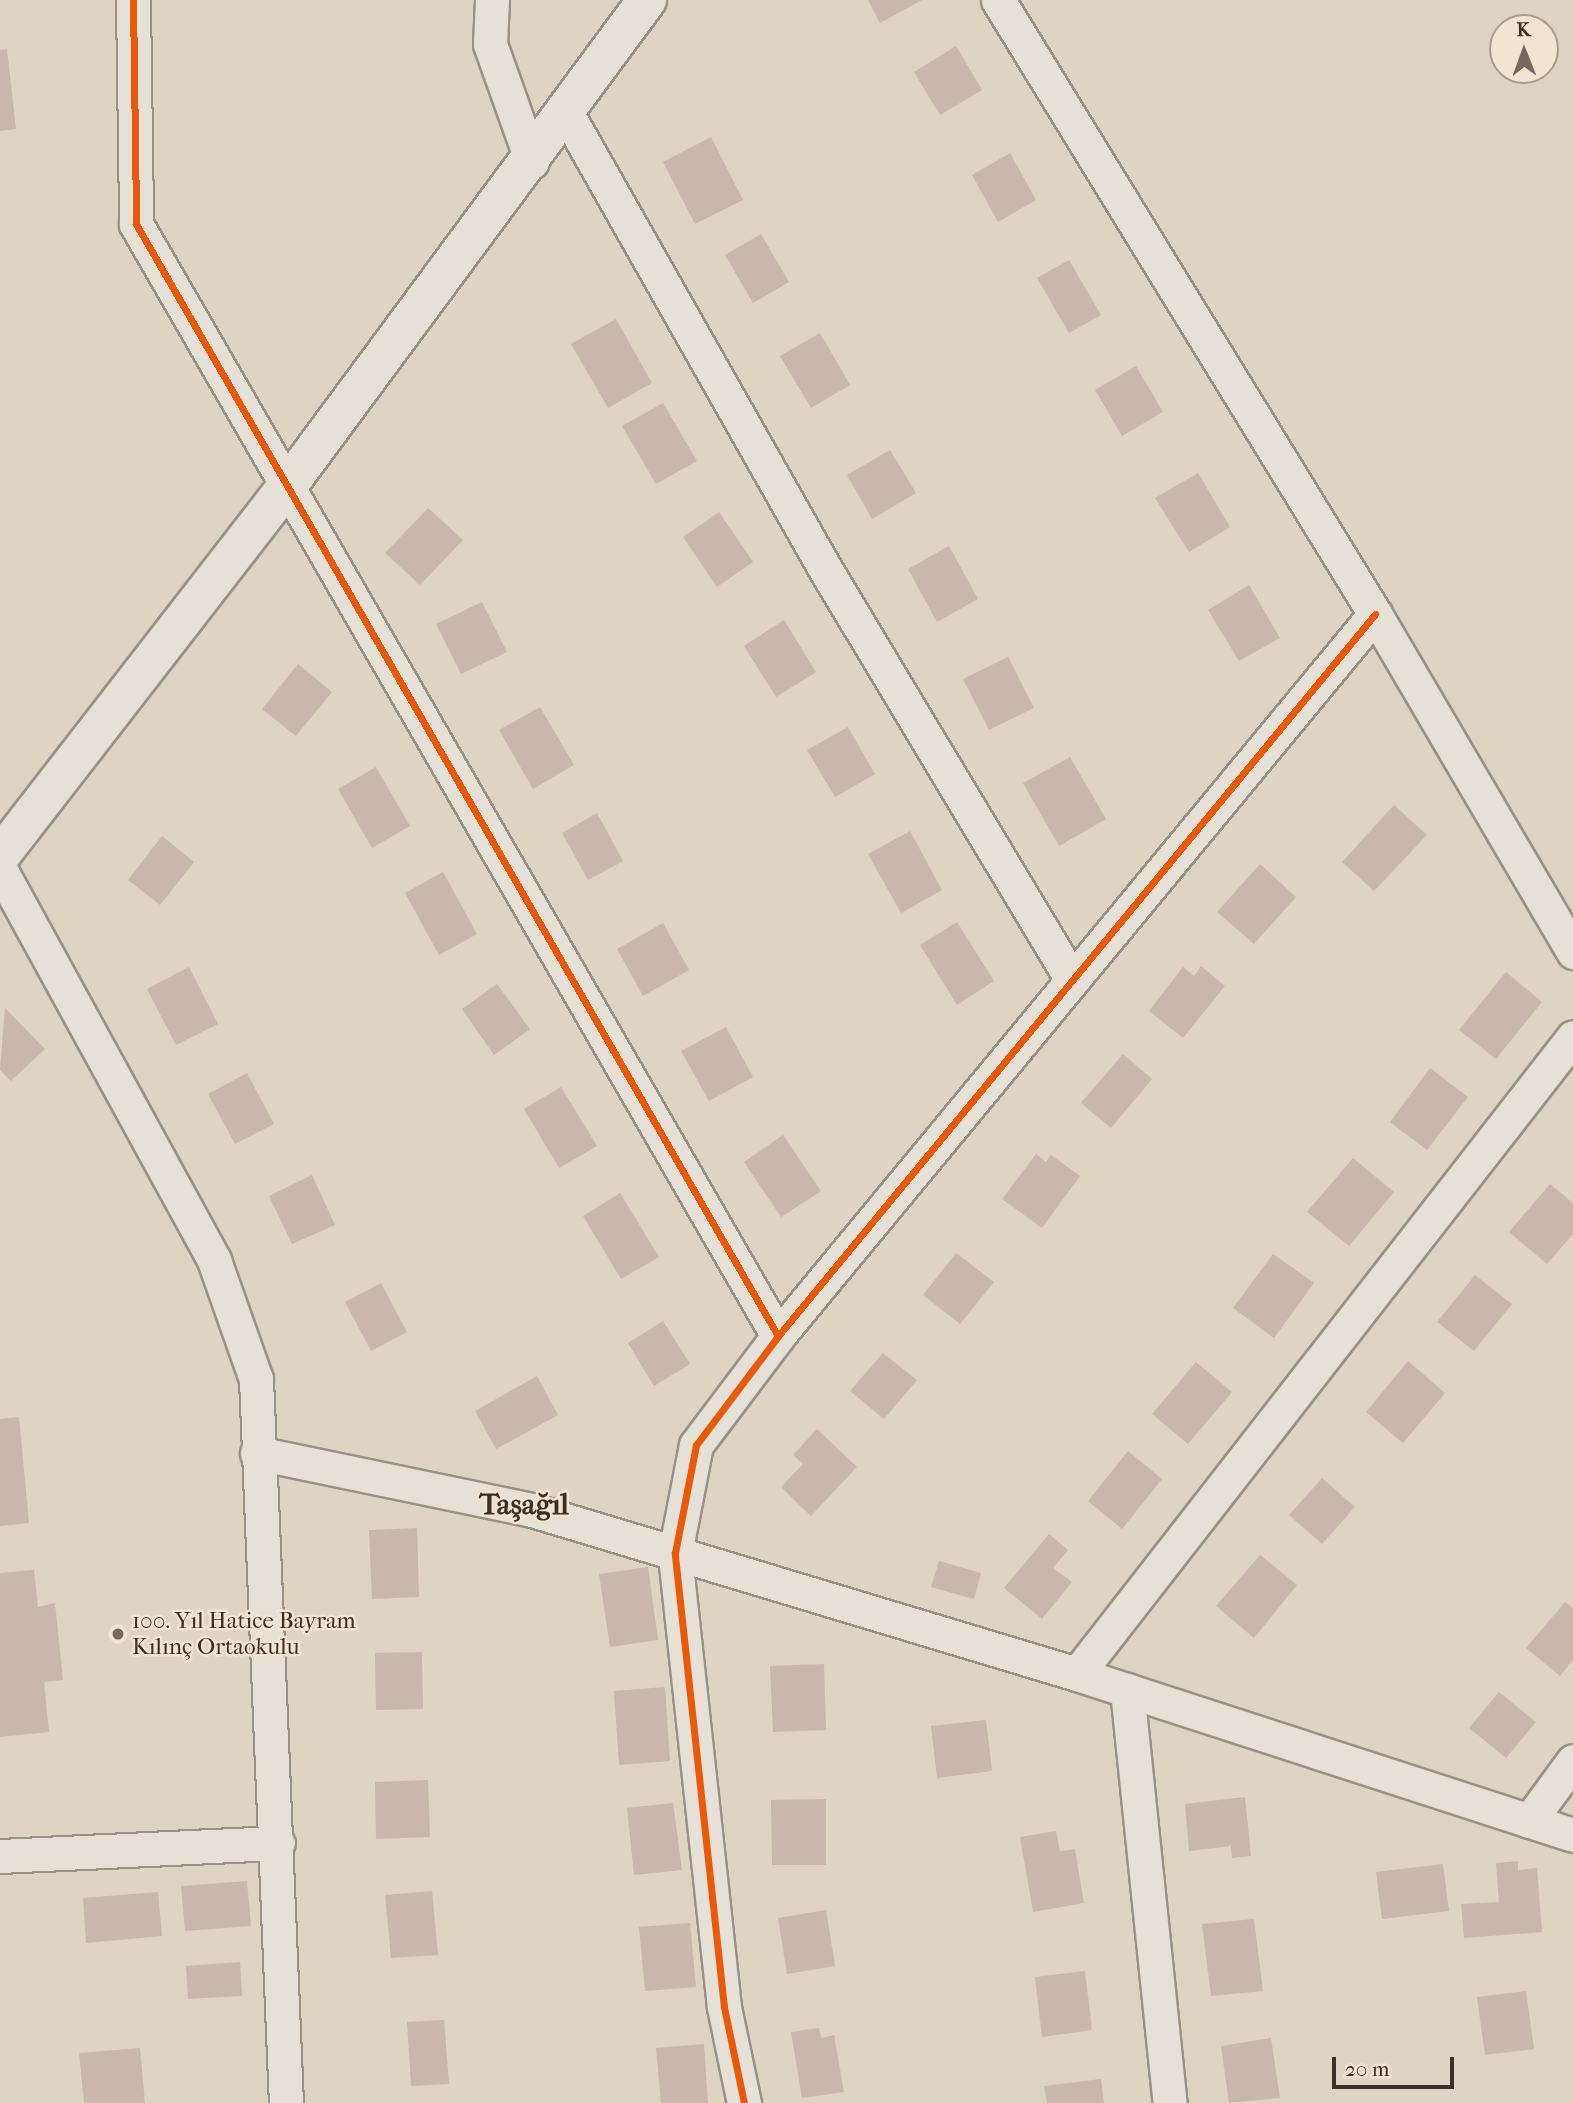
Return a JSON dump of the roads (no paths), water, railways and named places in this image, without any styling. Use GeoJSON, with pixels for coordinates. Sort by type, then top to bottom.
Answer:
{"type":"FeatureCollection","features":[{"type":"Feature","properties":{"kind":"street"},"geometry":{"type":"LineString","coordinates":[[133,0],[136,224],[289,484],[778,1336]]}},
{"type":"Feature","properties":{"kind":"street"},"geometry":{"type":"LineString","coordinates":[[492,0],[489,44],[532,162]]}},
{"type":"Feature","properties":{"kind":"street"},"geometry":{"type":"LineString","coordinates":[[0,856],[289,484],[532,162],[647,0]]}},
{"type":"Feature","properties":{"kind":"street"},"geometry":{"type":"LineString","coordinates":[[998,0],[1375,614],[1573,952]]}},
{"type":"Feature","properties":{"kind":"street"},"geometry":{"type":"LineString","coordinates":[[567,114],[824,568],[1071,978]]}},
{"type":"Feature","properties":{"kind":"street"},"geometry":{"type":"LineString","coordinates":[[744,2103],[724,2007],[676,1553],[696,1445],[778,1336],[1071,978],[1375,614]]}},
{"type":"Feature","properties":{"kind":"street"},"geometry":{"type":"LineString","coordinates":[[0,869],[214,1260],[256,1379],[257,1453],[278,1843],[286,2103]]}},
{"type":"Feature","properties":{"kind":"street"},"geometry":{"type":"LineString","coordinates":[[1076,1674],[1573,1037]]}},
{"type":"Feature","properties":{"kind":"street"},"geometry":{"type":"LineString","coordinates":[[257,1453],[532,1510],[1076,1674],[1573,1835]]}},
{"type":"Feature","properties":{"kind":"street"},"geometry":{"type":"LineString","coordinates":[[1127,1690],[1170,2103]]}},
{"type":"Feature","properties":{"kind":"street"},"geometry":{"type":"LineString","coordinates":[[1528,1821],[1573,1761]]}},
{"type":"Feature","properties":{"kind":"street"},"geometry":{"type":"LineString","coordinates":[[0,1856],[278,1843]]}},
{"type":"Feature","properties":{"kind":"place","name":"100. Yıl Hatice Bayram Kılınç Ortaokulu"},"geometry":{"type":"Point","coordinates":[118,1634]}},
{"type":"Feature","properties":{"kind":"district","name":"Taşağıl"},"geometry":{"type":"Point","coordinates":[524,1505]}}]}
